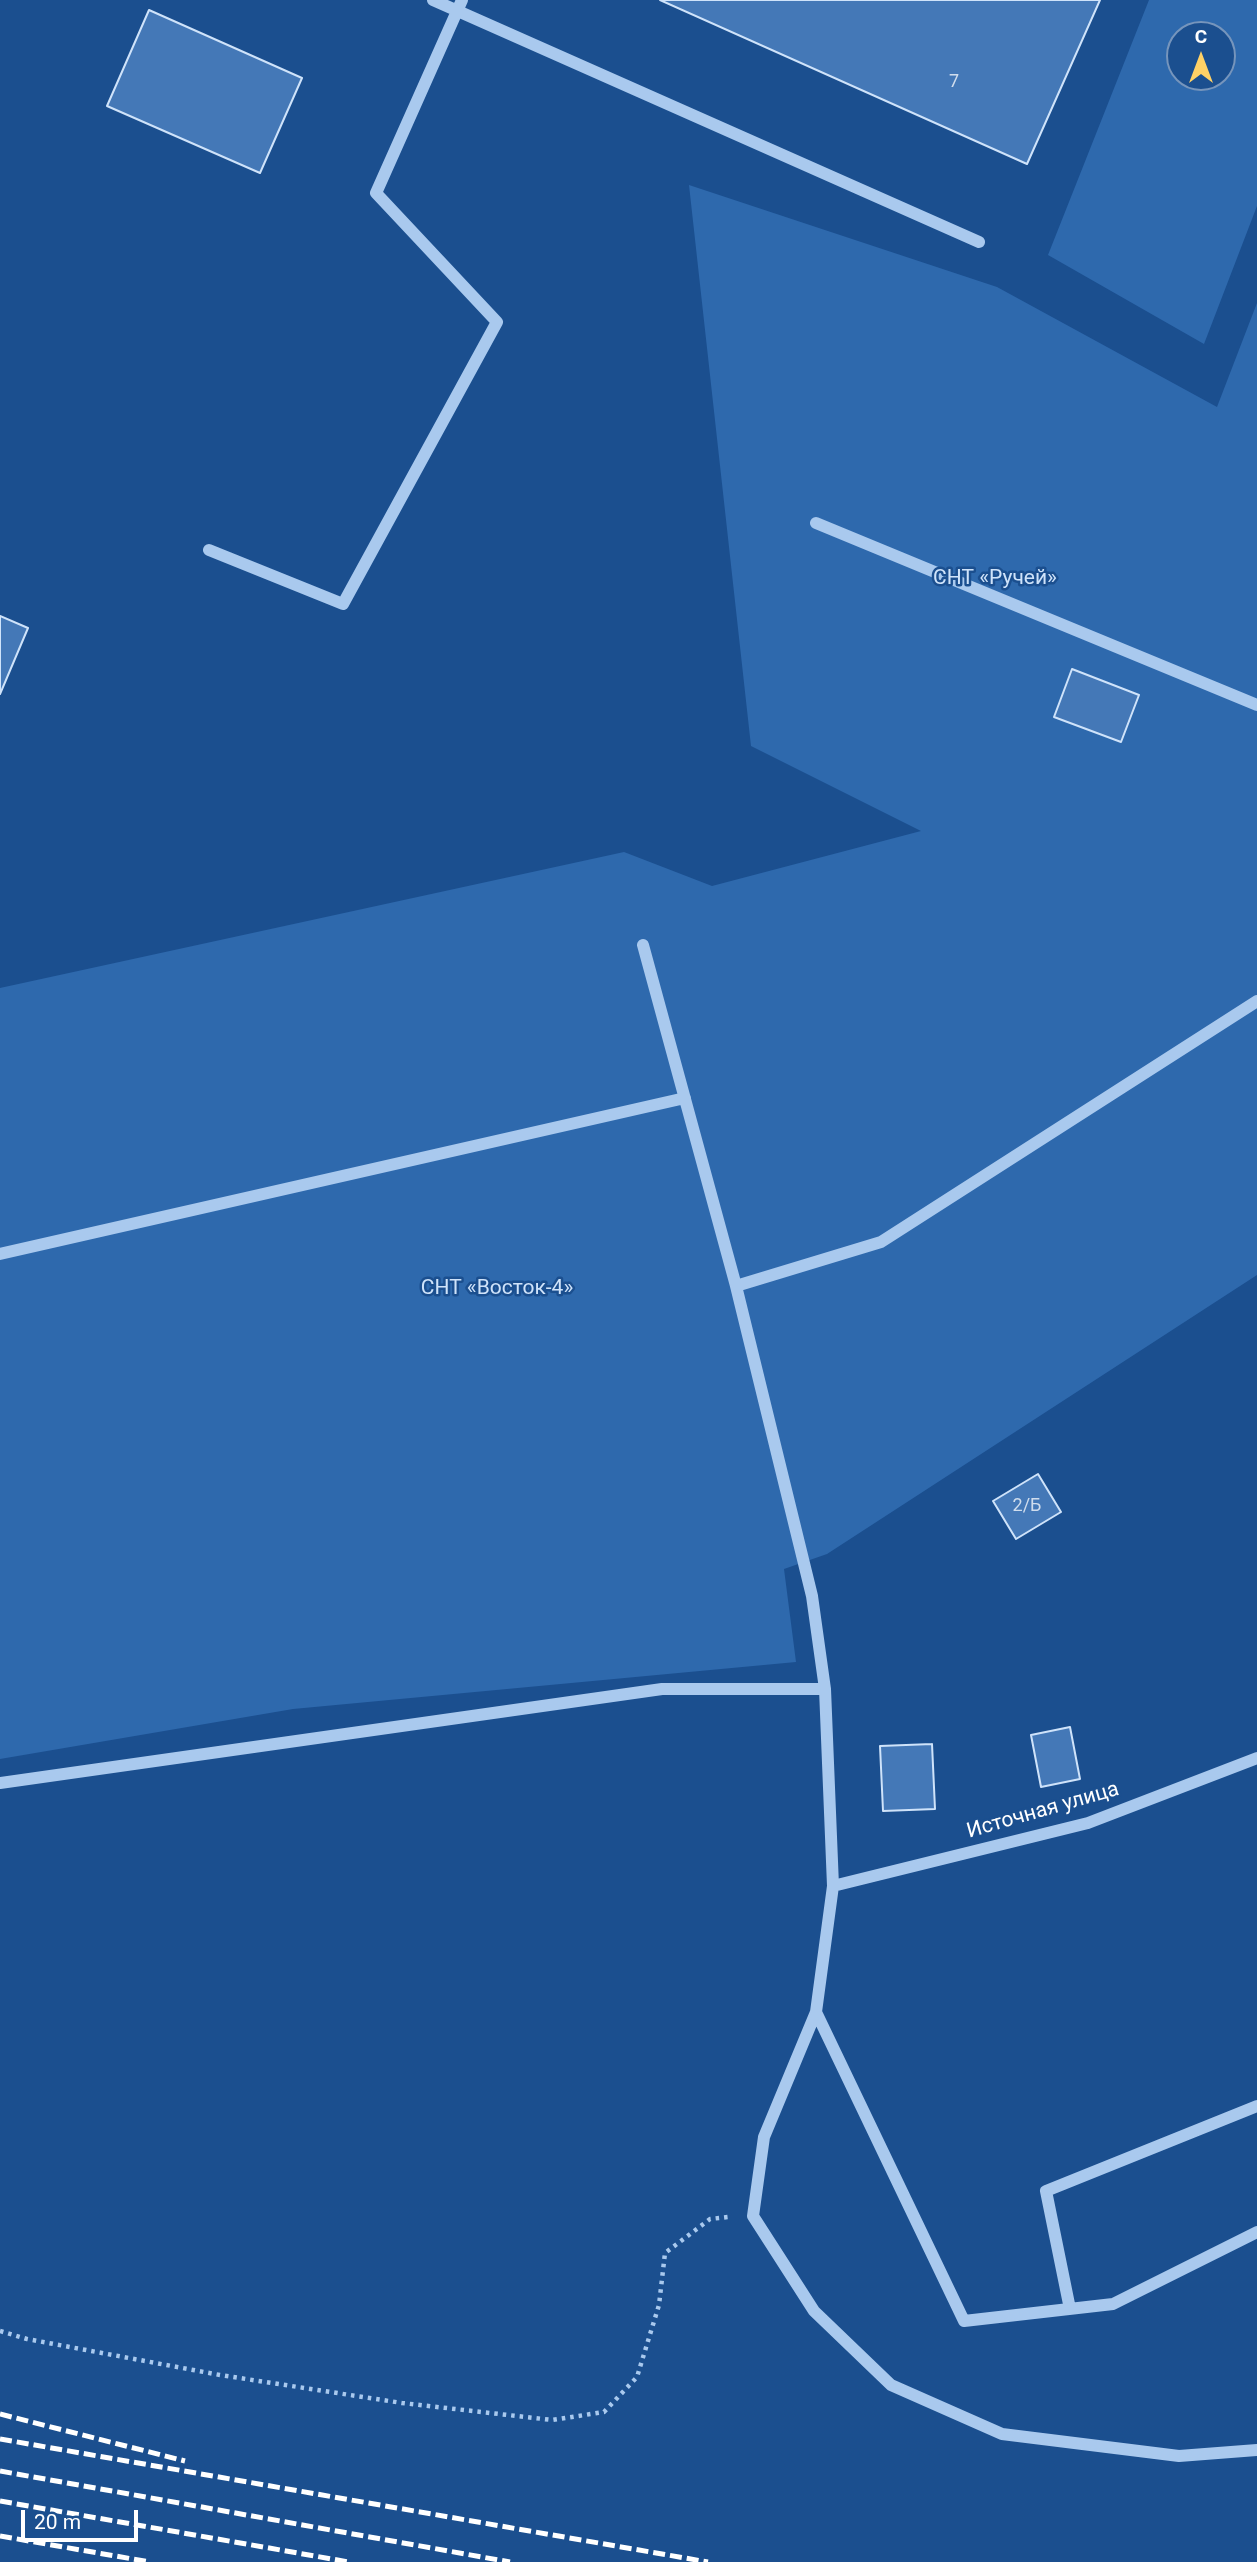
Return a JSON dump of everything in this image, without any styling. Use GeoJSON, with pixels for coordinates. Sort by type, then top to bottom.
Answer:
{"type":"FeatureCollection","features":[{"type":"Feature","properties":{"kind":"street"},"geometry":{"type":"LineString","coordinates":[[433,0],[459,6],[979,242]]}},
{"type":"Feature","properties":{"kind":"street"},"geometry":{"type":"LineString","coordinates":[[209,550],[343,604],[497,321],[376,193],[459,6]]}},
{"type":"Feature","properties":{"kind":"street"},"geometry":{"type":"LineString","coordinates":[[816,523],[1257,705]]}},
{"type":"Feature","properties":{"kind":"street"},"geometry":{"type":"LineString","coordinates":[[643,946],[736,1286],[812,1596],[825,1689],[834,1886],[816,2012],[764,2137],[753,2216],[814,2311],[891,2385],[1002,2434],[1179,2456],[1257,2450]]}},
{"type":"Feature","properties":{"kind":"street"},"geometry":{"type":"LineString","coordinates":[[736,1286],[881,1242],[1257,1001]]}},
{"type":"Feature","properties":{"kind":"street"},"geometry":{"type":"LineString","coordinates":[[0,1254],[685,1098]]}},
{"type":"Feature","properties":{"kind":"street"},"geometry":{"type":"LineString","coordinates":[[0,1783],[662,1689],[825,1689]]}},
{"type":"Feature","properties":{"kind":"street","name":"Источная улица"},"geometry":{"type":"LineString","coordinates":[[834,1886],[1088,1823],[1257,1758]]}},
{"type":"Feature","properties":{"kind":"street"},"geometry":{"type":"LineString","coordinates":[[816,2012],[964,2321],[1113,2304],[1257,2232]]}},
{"type":"Feature","properties":{"kind":"street"},"geometry":{"type":"LineString","coordinates":[[1070,2309],[1046,2191],[1257,2106]]}},
{"type":"Feature","properties":{"kind":"path"},"geometry":{"type":"LineString","coordinates":[[0,2331],[27,2339],[233,2378],[402,2403],[552,2420],[604,2412],[638,2377],[659,2305],[665,2253],[710,2218],[753,2216]]}},
{"type":"Feature","properties":{"kind":"green space"},"geometry":{"type":"Polygon","coordinates":[[[1149,0],[1257,0],[1257,206],[1204,344],[1048,255],[1149,0]]]}},
{"type":"Feature","properties":{"kind":"green space","name":"СНТ «Восток-4»"},"geometry":{"type":"Polygon","coordinates":[[[689,185],[997,287],[1217,407],[1257,303],[1257,1275],[827,1554],[784,1569],[796,1662],[293,1709],[0,1759],[0,988],[624,852],[712,886],[921,831],[751,746],[689,185]]]}},
{"type":"Feature","properties":{"kind":"building"},"geometry":{"type":"Polygon","coordinates":[[[660,0],[1100,0],[1027,164],[660,0]]]}},
{"type":"Feature","properties":{"kind":"building"},"geometry":{"type":"Polygon","coordinates":[[[149,10],[302,78],[260,173],[107,106],[149,10]]]}},
{"type":"Feature","properties":{"kind":"building"},"geometry":{"type":"Polygon","coordinates":[[[0,616],[28,628],[0,694],[0,616]]]}},
{"type":"Feature","properties":{"kind":"building"},"geometry":{"type":"Polygon","coordinates":[[[1072,669],[1139,695],[1121,742],[1054,717],[1072,669]]]}},
{"type":"Feature","properties":{"kind":"building"},"geometry":{"type":"Polygon","coordinates":[[[1038,1474],[1061,1512],[1016,1539],[993,1501],[1038,1474]]]}},
{"type":"Feature","properties":{"kind":"building"},"geometry":{"type":"Polygon","coordinates":[[[1070,1727],[1080,1779],[1041,1787],[1031,1735],[1070,1727]]]}},
{"type":"Feature","properties":{"kind":"building"},"geometry":{"type":"Polygon","coordinates":[[[932,1744],[935,1809],[883,1811],[880,1746],[932,1744]]]}},
{"type":"Feature","properties":{"kind":"railway"},"geometry":{"type":"LineString","coordinates":[[0,2414],[185,2461]]}},
{"type":"Feature","properties":{"kind":"railway"},"geometry":{"type":"LineString","coordinates":[[0,2439],[708,2562]]}},
{"type":"Feature","properties":{"kind":"railway"},"geometry":{"type":"LineString","coordinates":[[0,2471],[510,2562]]}},
{"type":"Feature","properties":{"kind":"railway"},"geometry":{"type":"LineString","coordinates":[[0,2501],[349,2562]]}},
{"type":"Feature","properties":{"kind":"railway"},"geometry":{"type":"LineString","coordinates":[[0,2536],[150,2562]]}},
{"type":"Feature","properties":{"kind":"park label","name":"СНТ «Ручей»"},"geometry":{"type":"Point","coordinates":[995,579]}}]}
